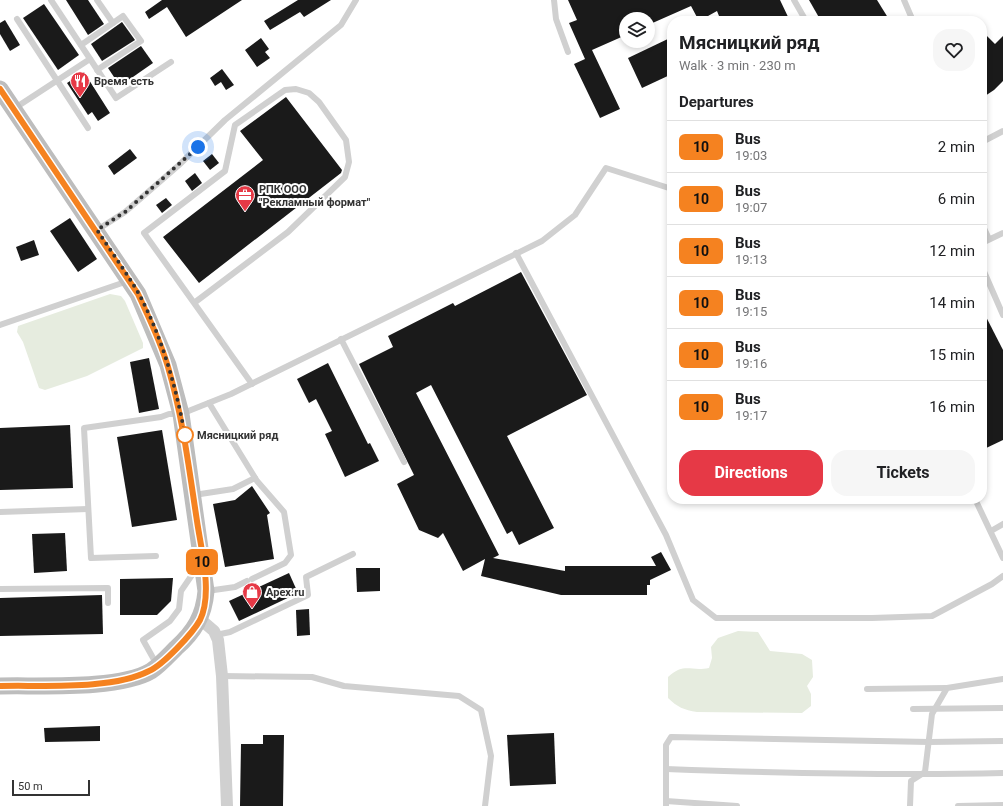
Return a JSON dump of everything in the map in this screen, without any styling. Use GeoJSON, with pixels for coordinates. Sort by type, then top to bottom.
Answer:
{"type":"FeatureCollection","features":[{"type":"Feature","properties":{"kind":"street"},"geometry":{"type":"LineString","coordinates":[[0,88],[130,280],[154,327],[168,365],[181,414],[206,591],[200,620],[187,638],[151,671],[128,680],[104,683],[0,686]]}},
{"type":"Feature","properties":{"kind":"street"},"geometry":{"type":"LineString","coordinates":[[200,620],[214,631],[216,635],[222,676],[227,806]]}},
{"type":"Feature","properties":{"kind":"lane"},"geometry":{"type":"LineString","coordinates":[[51,0],[116,98],[171,62]]}},
{"type":"Feature","properties":{"kind":"lane"},"geometry":{"type":"LineString","coordinates":[[97,0],[113,22]]}},
{"type":"Feature","properties":{"kind":"lane"},"geometry":{"type":"LineString","coordinates":[[97,230],[125,212],[179,165],[225,120],[341,26],[356,0]]}},
{"type":"Feature","properties":{"kind":"lane"},"geometry":{"type":"LineString","coordinates":[[554,0],[556,19],[568,52]]}},
{"type":"Feature","properties":{"kind":"lane"},"geometry":{"type":"LineString","coordinates":[[794,0],[803,16]]}},
{"type":"Feature","properties":{"kind":"lane"},"geometry":{"type":"LineString","coordinates":[[904,0],[911,16]]}},
{"type":"Feature","properties":{"kind":"lane"},"geometry":{"type":"LineString","coordinates":[[81,45],[123,16],[140,41],[97,70]]}},
{"type":"Feature","properties":{"kind":"lane"},"geometry":{"type":"LineString","coordinates":[[17,19],[88,128]]}},
{"type":"Feature","properties":{"kind":"lane"},"geometry":{"type":"LineString","coordinates":[[14,109],[90,59]]}},
{"type":"Feature","properties":{"kind":"lane"},"geometry":{"type":"LineString","coordinates":[[194,303],[288,232],[345,177],[349,162],[346,140],[319,102],[309,93],[296,89],[284,90],[235,125],[225,171],[144,233],[194,303],[252,384]]}},
{"type":"Feature","properties":{"kind":"lane"},"geometry":{"type":"LineString","coordinates":[[987,139],[1003,131]]}},
{"type":"Feature","properties":{"kind":"lane"},"geometry":{"type":"LineString","coordinates":[[156,556],[91,558],[84,428],[169,414],[181,414],[252,384],[516,253],[542,240],[575,215],[606,168],[667,187]]}},
{"type":"Feature","properties":{"kind":"lane"},"geometry":{"type":"LineString","coordinates":[[987,235],[989,240],[1003,233]]}},
{"type":"Feature","properties":{"kind":"lane"},"geometry":{"type":"LineString","coordinates":[[516,253],[666,535],[693,600],[716,618],[872,618],[932,616],[992,584],[1003,576]]}},
{"type":"Feature","properties":{"kind":"lane"},"geometry":{"type":"LineString","coordinates":[[987,278],[1003,315]]}},
{"type":"Feature","properties":{"kind":"lane"},"geometry":{"type":"LineString","coordinates":[[0,325],[130,280]]}},
{"type":"Feature","properties":{"kind":"lane"},"geometry":{"type":"LineString","coordinates":[[341,340],[404,462]]}},
{"type":"Feature","properties":{"kind":"lane"},"geometry":{"type":"LineString","coordinates":[[206,591],[235,587],[285,563],[291,555],[284,512],[255,478],[209,402]]}},
{"type":"Feature","properties":{"kind":"lane"},"geometry":{"type":"LineString","coordinates":[[193,496],[233,489],[255,478]]}},
{"type":"Feature","properties":{"kind":"lane"},"geometry":{"type":"LineString","coordinates":[[978,504],[1003,558]]}},
{"type":"Feature","properties":{"kind":"lane"},"geometry":{"type":"LineString","coordinates":[[0,512],[88,509]]}},
{"type":"Feature","properties":{"kind":"lane"},"geometry":{"type":"LineString","coordinates":[[991,531],[1003,524]]}},
{"type":"Feature","properties":{"kind":"lane"},"geometry":{"type":"LineString","coordinates":[[216,635],[230,632],[308,596],[306,577],[353,554]]}},
{"type":"Feature","properties":{"kind":"lane"},"geometry":{"type":"LineString","coordinates":[[157,665],[143,640],[170,621],[179,609],[181,591],[194,572],[203,564]]}},
{"type":"Feature","properties":{"kind":"lane"},"geometry":{"type":"LineString","coordinates":[[0,589],[108,588],[108,603]]}},
{"type":"Feature","properties":{"kind":"lane"},"geometry":{"type":"LineString","coordinates":[[222,676],[312,677],[344,686],[459,696],[481,710],[491,756],[485,806]]}},
{"type":"Feature","properties":{"kind":"lane"},"geometry":{"type":"LineString","coordinates":[[867,690],[947,688],[1003,679]]}},
{"type":"Feature","properties":{"kind":"lane"},"geometry":{"type":"LineString","coordinates":[[910,806],[911,781],[925,772],[932,714],[947,688]]}},
{"type":"Feature","properties":{"kind":"lane"},"geometry":{"type":"LineString","coordinates":[[913,709],[1003,708]]}},
{"type":"Feature","properties":{"kind":"lane"},"geometry":{"type":"LineString","coordinates":[[737,806],[666,804],[666,745],[671,737],[929,742],[1003,741]]}},
{"type":"Feature","properties":{"kind":"lane"},"geometry":{"type":"LineString","coordinates":[[666,769],[794,774],[920,775],[1003,773]]}},
{"type":"Feature","properties":{"kind":"lane"},"geometry":{"type":"LineString","coordinates":[[958,806],[1003,804]]}},
{"type":"Feature","properties":{"kind":"shaded area"},"geometry":{"type":"Polygon","coordinates":[[[110,294],[121,296],[125,301],[143,343],[143,348],[87,376],[45,390],[39,388],[23,342],[17,332],[18,326],[110,294]]]}},
{"type":"Feature","properties":{"kind":"shaded area"},"geometry":{"type":"Polygon","coordinates":[[[738,631],[758,632],[770,651],[802,654],[812,660],[813,677],[807,686],[811,694],[811,706],[802,713],[697,712],[681,708],[668,698],[668,677],[674,672],[683,669],[709,668],[712,658],[711,647],[718,638],[738,631]]]}},
{"type":"Feature","properties":{"kind":"building"},"geometry":{"type":"Polygon","coordinates":[[[66,0],[88,0],[104,24],[88,35],[66,0]]]}},
{"type":"Feature","properties":{"kind":"building"},"geometry":{"type":"Polygon","coordinates":[[[162,0],[242,0],[186,37],[167,7],[149,19],[145,12],[162,0]]]}},
{"type":"Feature","properties":{"kind":"building"},"geometry":{"type":"Polygon","coordinates":[[[298,0],[331,0],[304,17],[300,12],[270,30],[264,21],[298,0]]]}},
{"type":"Feature","properties":{"kind":"building"},"geometry":{"type":"Polygon","coordinates":[[[568,0],[780,0],[788,16],[719,16],[717,11],[708,16],[696,16],[691,6],[655,22],[655,12],[619,12],[619,38],[592,50],[620,109],[600,118],[574,64],[585,59],[569,23],[577,20],[568,0]]]}},
{"type":"Feature","properties":{"kind":"building"},"geometry":{"type":"Polygon","coordinates":[[[809,0],[877,0],[887,16],[818,16],[809,0]]]}},
{"type":"Feature","properties":{"kind":"building"},"geometry":{"type":"Polygon","coordinates":[[[44,4],[79,55],[58,70],[23,18],[44,4]]]}},
{"type":"Feature","properties":{"kind":"building"},"geometry":{"type":"Polygon","coordinates":[[[5,20],[20,45],[10,51],[0,34],[0,23],[5,20]]]}},
{"type":"Feature","properties":{"kind":"building"},"geometry":{"type":"Polygon","coordinates":[[[122,22],[135,40],[102,61],[91,44],[122,22]]]}},
{"type":"Feature","properties":{"kind":"building"},"geometry":{"type":"Polygon","coordinates":[[[987,36],[995,44],[1003,36],[1003,81],[987,95],[987,36]]]}},
{"type":"Feature","properties":{"kind":"building"},"geometry":{"type":"Polygon","coordinates":[[[261,38],[269,49],[265,52],[270,58],[257,67],[245,50],[261,38]]]}},
{"type":"Feature","properties":{"kind":"building"},"geometry":{"type":"Polygon","coordinates":[[[667,39],[667,76],[642,88],[628,58],[649,48],[655,48],[655,45],[667,39]]]}},
{"type":"Feature","properties":{"kind":"building"},"geometry":{"type":"Polygon","coordinates":[[[141,46],[153,63],[120,86],[108,68],[141,46]]]}},
{"type":"Feature","properties":{"kind":"building"},"geometry":{"type":"Polygon","coordinates":[[[222,69],[234,85],[226,90],[221,82],[215,86],[210,78],[222,69]]]}},
{"type":"Feature","properties":{"kind":"building"},"geometry":{"type":"Polygon","coordinates":[[[84,72],[110,113],[98,121],[92,112],[88,115],[67,83],[84,72]]]}},
{"type":"Feature","properties":{"kind":"building"},"geometry":{"type":"Polygon","coordinates":[[[286,97],[342,170],[341,173],[199,283],[163,237],[263,160],[240,131],[286,97]]]}},
{"type":"Feature","properties":{"kind":"building"},"geometry":{"type":"Polygon","coordinates":[[[130,149],[137,158],[114,175],[108,166],[130,149]]]}},
{"type":"Feature","properties":{"kind":"building"},"geometry":{"type":"Polygon","coordinates":[[[212,154],[219,163],[210,170],[203,161],[212,154]]]}},
{"type":"Feature","properties":{"kind":"building"},"geometry":{"type":"Polygon","coordinates":[[[195,173],[202,183],[192,191],[185,181],[195,173]]]}},
{"type":"Feature","properties":{"kind":"building"},"geometry":{"type":"Polygon","coordinates":[[[166,198],[172,205],[162,213],[156,205],[166,198]]]}},
{"type":"Feature","properties":{"kind":"building"},"geometry":{"type":"Polygon","coordinates":[[[70,218],[97,259],[78,272],[50,231],[70,218]]]}},
{"type":"Feature","properties":{"kind":"building"},"geometry":{"type":"Polygon","coordinates":[[[34,240],[39,255],[21,261],[16,247],[34,240]]]}},
{"type":"Feature","properties":{"kind":"building"},"geometry":{"type":"Polygon","coordinates":[[[521,272],[587,395],[507,436],[554,528],[519,545],[512,531],[507,534],[431,385],[416,393],[499,555],[493,558],[565,571],[565,566],[656,566],[651,557],[661,552],[671,570],[650,580],[650,585],[647,585],[647,595],[561,595],[481,576],[485,559],[463,571],[443,533],[438,538],[419,530],[397,484],[414,475],[359,364],[393,347],[388,336],[453,303],[455,306],[521,272]]]}},
{"type":"Feature","properties":{"kind":"building"},"geometry":{"type":"Polygon","coordinates":[[[987,319],[1003,350],[1003,440],[987,448],[987,319]]]}},
{"type":"Feature","properties":{"kind":"building"},"geometry":{"type":"Polygon","coordinates":[[[149,358],[159,409],[139,413],[130,362],[149,358]]]}},
{"type":"Feature","properties":{"kind":"building"},"geometry":{"type":"Polygon","coordinates":[[[328,363],[368,444],[370,443],[379,461],[345,477],[325,434],[332,431],[316,399],[309,403],[297,379],[328,363]]]}},
{"type":"Feature","properties":{"kind":"building"},"geometry":{"type":"Polygon","coordinates":[[[70,425],[73,488],[0,490],[0,428],[70,425]]]}},
{"type":"Feature","properties":{"kind":"building"},"geometry":{"type":"Polygon","coordinates":[[[162,430],[177,520],[132,527],[117,437],[162,430]]]}},
{"type":"Feature","properties":{"kind":"building"},"geometry":{"type":"Polygon","coordinates":[[[252,486],[270,513],[267,515],[274,559],[225,567],[213,504],[235,500],[252,486]]]}},
{"type":"Feature","properties":{"kind":"building"},"geometry":{"type":"Polygon","coordinates":[[[65,533],[67,571],[34,573],[32,534],[65,533]]]}},
{"type":"Feature","properties":{"kind":"building"},"geometry":{"type":"Polygon","coordinates":[[[356,568],[380,568],[380,591],[357,592],[356,568]]]}},
{"type":"Feature","properties":{"kind":"building"},"geometry":{"type":"Polygon","coordinates":[[[289,573],[298,593],[239,621],[229,601],[289,573]]]}},
{"type":"Feature","properties":{"kind":"building"},"geometry":{"type":"Polygon","coordinates":[[[173,578],[171,601],[157,615],[120,615],[120,579],[173,578]]]}},
{"type":"Feature","properties":{"kind":"building"},"geometry":{"type":"Polygon","coordinates":[[[102,595],[103,634],[0,636],[0,598],[102,595]]]}},
{"type":"Feature","properties":{"kind":"building"},"geometry":{"type":"Polygon","coordinates":[[[309,609],[310,635],[297,636],[296,610],[309,609]]]}},
{"type":"Feature","properties":{"kind":"building"},"geometry":{"type":"Polygon","coordinates":[[[100,726],[100,741],[45,742],[44,728],[100,726]]]}},
{"type":"Feature","properties":{"kind":"building"},"geometry":{"type":"Polygon","coordinates":[[[554,733],[556,784],[510,786],[507,735],[554,733]]]}},
{"type":"Feature","properties":{"kind":"building"},"geometry":{"type":"Polygon","coordinates":[[[263,735],[284,735],[283,806],[240,806],[241,744],[263,744],[263,735]]]}},
{"type":"Feature","properties":{"kind":"bus line","name":"10"},"geometry":{"type":"LineString","coordinates":[[0,89],[97,230],[138,294],[154,327],[168,365],[183,422],[206,591],[205,602],[200,620],[187,638],[151,671],[128,680],[104,683],[0,686]]}},
{"type":"Feature","properties":{"kind":"place","name":"Время есть"},"geometry":{"type":"Point","coordinates":[80,98]}},
{"type":"Feature","properties":{"kind":"place","name":"РПК ООО \"Рекламный формат\""},"geometry":{"type":"Point","coordinates":[245,212]}},
{"type":"Feature","properties":{"kind":"place","name":"Мясницкий ряд"},"geometry":{"type":"Point","coordinates":[185,435]}},
{"type":"Feature","properties":{"kind":"place","name":"Apex.ru"},"geometry":{"type":"Point","coordinates":[252,609]}},
{"type":"Feature","properties":{"kind":"route"},"geometry":{"type":"LineString","coordinates":[[185,435],[168,365],[154,327],[138,294],[97,230],[125,212],[198,147]]}}]}
